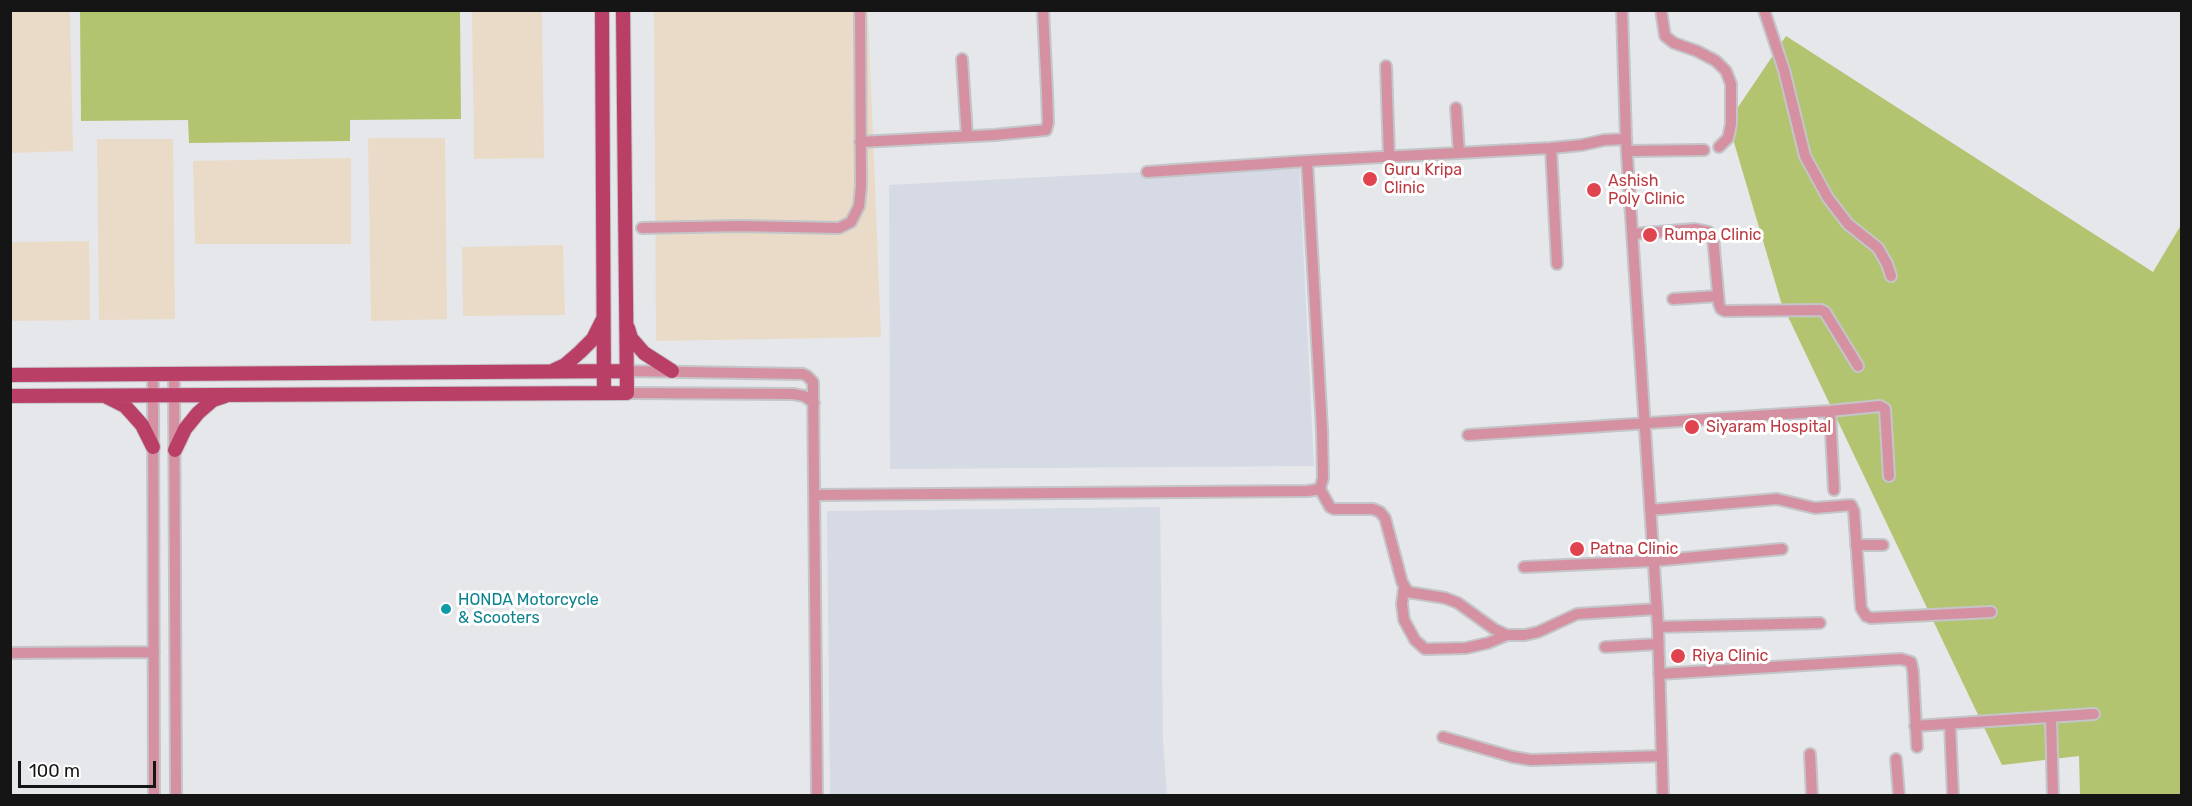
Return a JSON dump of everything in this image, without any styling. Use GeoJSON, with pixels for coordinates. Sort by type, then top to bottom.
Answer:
{"type":"FeatureCollection","features":[{"type":"Feature","properties":{"kind":"main road"},"geometry":{"type":"LineString","coordinates":[[602,10],[604,393]]}},
{"type":"Feature","properties":{"kind":"main road"},"geometry":{"type":"LineString","coordinates":[[10,396],[627,393],[623,10]]}},
{"type":"Feature","properties":{"kind":"main road"},"geometry":{"type":"LineString","coordinates":[[603,236],[625,235]]}},
{"type":"Feature","properties":{"kind":"main road"},"geometry":{"type":"LineString","coordinates":[[549,372],[565,365],[580,352],[593,339],[603,319]]}},
{"type":"Feature","properties":{"kind":"main road"},"geometry":{"type":"LineString","coordinates":[[626,323],[631,338],[644,353],[672,371]]}},
{"type":"Feature","properties":{"kind":"main road"},"geometry":{"type":"LineString","coordinates":[[10,375],[627,371]]}},
{"type":"Feature","properties":{"kind":"main road"},"geometry":{"type":"LineString","coordinates":[[99,395],[114,399],[125,406],[142,425],[153,447]]}},
{"type":"Feature","properties":{"kind":"main road"},"geometry":{"type":"LineString","coordinates":[[175,450],[185,429],[198,413],[213,400],[229,395]]}},
{"type":"Feature","properties":{"kind":"street"},"geometry":{"type":"LineString","coordinates":[[642,228],[839,228],[851,222],[859,206],[861,186],[860,10]]}},
{"type":"Feature","properties":{"kind":"street"},"geometry":{"type":"LineString","coordinates":[[860,142],[1046,130],[1043,10]]}},
{"type":"Feature","properties":{"kind":"street"},"geometry":{"type":"LineString","coordinates":[[1622,10],[1626,139],[1658,627],[1663,795]]}},
{"type":"Feature","properties":{"kind":"street"},"geometry":{"type":"LineString","coordinates":[[1661,10],[1665,36],[1674,44],[1697,51],[1716,61],[1726,71],[1731,84],[1731,124],[1728,138],[1719,147]]}},
{"type":"Feature","properties":{"kind":"street"},"geometry":{"type":"LineString","coordinates":[[1764,10],[1784,70],[1805,156],[1828,198],[1848,224],[1878,248],[1891,276]]}},
{"type":"Feature","properties":{"kind":"street"},"geometry":{"type":"LineString","coordinates":[[962,59],[967,136]]}},
{"type":"Feature","properties":{"kind":"street"},"geometry":{"type":"LineString","coordinates":[[1386,66],[1389,156]]}},
{"type":"Feature","properties":{"kind":"street"},"geometry":{"type":"LineString","coordinates":[[1456,108],[1459,153]]}},
{"type":"Feature","properties":{"kind":"street"},"geometry":{"type":"LineString","coordinates":[[1147,172],[1551,148],[1626,139]]}},
{"type":"Feature","properties":{"kind":"street"},"geometry":{"type":"LineString","coordinates":[[1551,148],[1557,264]]}},
{"type":"Feature","properties":{"kind":"street"},"geometry":{"type":"LineString","coordinates":[[1627,151],[1704,150]]}},
{"type":"Feature","properties":{"kind":"street"},"geometry":{"type":"LineString","coordinates":[[1307,161],[1322,430],[1323,478],[1320,489],[1330,507],[1334,509],[1373,509],[1385,518],[1404,588],[1402,604],[1404,620],[1414,640],[1425,649],[1472,647],[1507,635],[1538,632],[1577,614],[1657,609]]}},
{"type":"Feature","properties":{"kind":"street"},"geometry":{"type":"LineString","coordinates":[[1633,234],[1695,229],[1709,232],[1713,237],[1719,304],[1725,311],[1821,310],[1825,312],[1858,366]]}},
{"type":"Feature","properties":{"kind":"street"},"geometry":{"type":"LineString","coordinates":[[1673,299],[1718,296]]}},
{"type":"Feature","properties":{"kind":"street"},"geometry":{"type":"LineString","coordinates":[[627,371],[803,374],[813,382],[817,795]]}},
{"type":"Feature","properties":{"kind":"street"},"geometry":{"type":"LineString","coordinates":[[153,373],[154,795]]}},
{"type":"Feature","properties":{"kind":"street"},"geometry":{"type":"LineString","coordinates":[[174,373],[176,795]]}},
{"type":"Feature","properties":{"kind":"street"},"geometry":{"type":"LineString","coordinates":[[627,393],[794,394],[804,396],[814,403]]}},
{"type":"Feature","properties":{"kind":"street"},"geometry":{"type":"LineString","coordinates":[[1468,435],[1884,406],[1889,476]]}},
{"type":"Feature","properties":{"kind":"street"},"geometry":{"type":"LineString","coordinates":[[1830,411],[1834,490]]}},
{"type":"Feature","properties":{"kind":"street"},"geometry":{"type":"LineString","coordinates":[[815,495],[1315,491],[1320,489]]}},
{"type":"Feature","properties":{"kind":"street"},"geometry":{"type":"LineString","coordinates":[[1650,510],[1777,499],[1815,508],[1847,504],[1853,508],[1861,608],[1866,616],[1872,618],[1991,612]]}},
{"type":"Feature","properties":{"kind":"street"},"geometry":{"type":"LineString","coordinates":[[1856,545],[1883,545]]}},
{"type":"Feature","properties":{"kind":"street"},"geometry":{"type":"LineString","coordinates":[[1524,567],[1653,561],[1782,549]]}},
{"type":"Feature","properties":{"kind":"street"},"geometry":{"type":"LineString","coordinates":[[1404,588],[1414,594],[1445,598],[1458,603],[1494,629],[1507,635]]}},
{"type":"Feature","properties":{"kind":"street"},"geometry":{"type":"LineString","coordinates":[[1658,627],[1820,623]]}},
{"type":"Feature","properties":{"kind":"street"},"geometry":{"type":"LineString","coordinates":[[1605,647],[1658,644]]}},
{"type":"Feature","properties":{"kind":"street"},"geometry":{"type":"LineString","coordinates":[[10,652],[154,652]]}},
{"type":"Feature","properties":{"kind":"street"},"geometry":{"type":"LineString","coordinates":[[1659,674],[1901,659],[1911,662],[1913,671],[1917,747]]}},
{"type":"Feature","properties":{"kind":"street"},"geometry":{"type":"LineString","coordinates":[[1915,726],[2094,714]]}},
{"type":"Feature","properties":{"kind":"street"},"geometry":{"type":"LineString","coordinates":[[2051,717],[2053,795]]}},
{"type":"Feature","properties":{"kind":"street"},"geometry":{"type":"LineString","coordinates":[[1950,724],[1953,795]]}},
{"type":"Feature","properties":{"kind":"street"},"geometry":{"type":"LineString","coordinates":[[1443,737],[1531,760],[1662,756]]}},
{"type":"Feature","properties":{"kind":"street"},"geometry":{"type":"LineString","coordinates":[[1810,754],[1812,795]]}},
{"type":"Feature","properties":{"kind":"street"},"geometry":{"type":"LineString","coordinates":[[1896,759],[1899,795]]}},
{"type":"Feature","properties":{"kind":"shaded area"},"geometry":{"type":"Polygon","coordinates":[[[10,11],[70,11],[73,151],[11,153],[10,11]]]}},
{"type":"Feature","properties":{"kind":"shaded area"},"geometry":{"type":"Polygon","coordinates":[[[472,11],[542,11],[544,158],[474,159],[472,11]]]}},
{"type":"Feature","properties":{"kind":"shaded area"},"geometry":{"type":"Polygon","coordinates":[[[654,11],[868,11],[881,337],[656,341],[654,11]]]}},
{"type":"Feature","properties":{"kind":"shaded area"},"geometry":{"type":"Polygon","coordinates":[[[368,138],[445,138],[447,319],[371,321],[368,138]]]}},
{"type":"Feature","properties":{"kind":"shaded area"},"geometry":{"type":"Polygon","coordinates":[[[97,139],[173,139],[175,319],[99,320],[97,139]]]}},
{"type":"Feature","properties":{"kind":"shaded area"},"geometry":{"type":"Polygon","coordinates":[[[351,158],[351,244],[195,244],[193,161],[351,158]]]}},
{"type":"Feature","properties":{"kind":"shaded area"},"geometry":{"type":"Polygon","coordinates":[[[1299,164],[1314,466],[890,469],[889,185],[1299,164]]]}},
{"type":"Feature","properties":{"kind":"shaded area"},"geometry":{"type":"Polygon","coordinates":[[[89,241],[90,320],[11,321],[11,242],[89,241]]]}},
{"type":"Feature","properties":{"kind":"shaded area"},"geometry":{"type":"Polygon","coordinates":[[[563,245],[565,315],[463,316],[462,247],[563,245]]]}},
{"type":"Feature","properties":{"kind":"shaded area"},"geometry":{"type":"Polygon","coordinates":[[[1160,507],[1163,741],[1167,795],[830,795],[827,511],[1160,507]]]}},
{"type":"Feature","properties":{"kind":"green space"},"geometry":{"type":"Polygon","coordinates":[[[80,11],[460,11],[461,119],[350,120],[350,141],[189,143],[188,120],[81,121],[80,11]]]}},
{"type":"Feature","properties":{"kind":"green space"},"geometry":{"type":"Polygon","coordinates":[[[1786,36],[2153,272],[2181,225],[2181,795],[2080,795],[2079,756],[2002,765],[1781,302],[1728,122],[1786,36]]]}},
{"type":"Feature","properties":{"kind":"place","name":"Guru Kripa Clinic"},"geometry":{"type":"Point","coordinates":[1370,179]}},
{"type":"Feature","properties":{"kind":"place","name":"Ashish Poly Clinic"},"geometry":{"type":"Point","coordinates":[1594,190]}},
{"type":"Feature","properties":{"kind":"place","name":"Rumpa Clinic"},"geometry":{"type":"Point","coordinates":[1650,235]}},
{"type":"Feature","properties":{"kind":"place","name":"Siyaram Hospital"},"geometry":{"type":"Point","coordinates":[1692,427]}},
{"type":"Feature","properties":{"kind":"place","name":"Patna Clinic"},"geometry":{"type":"Point","coordinates":[1577,549]}},
{"type":"Feature","properties":{"kind":"place","name":"HONDA Motorcycle & Scooters"},"geometry":{"type":"Point","coordinates":[446,609]}},
{"type":"Feature","properties":{"kind":"place","name":"Riya Clinic"},"geometry":{"type":"Point","coordinates":[1678,656]}}]}
